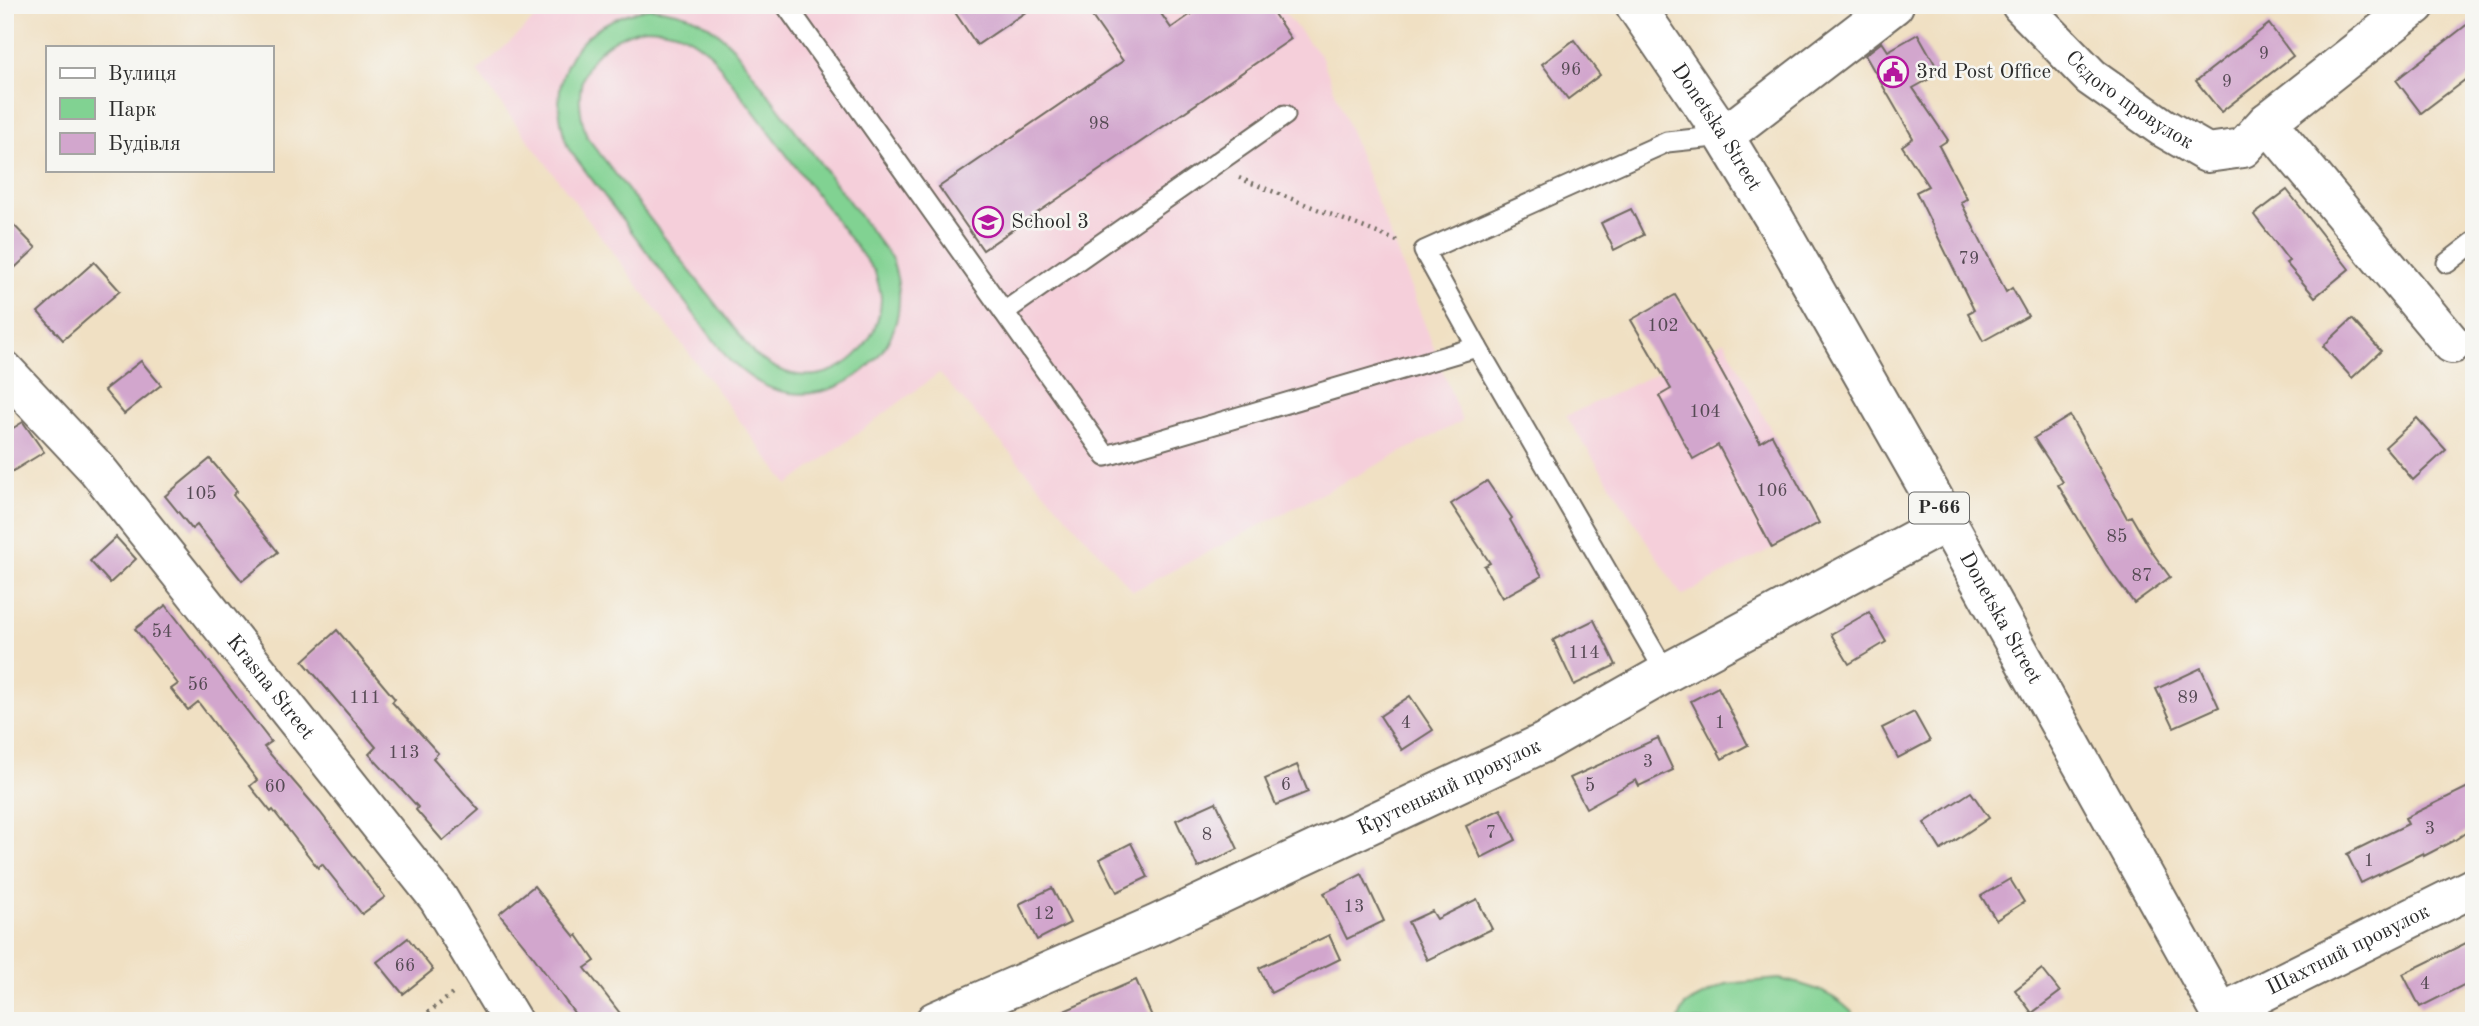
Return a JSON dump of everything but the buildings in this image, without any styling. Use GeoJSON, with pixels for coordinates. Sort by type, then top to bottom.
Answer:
{"type":"FeatureCollection","features":[{"type":"Feature","properties":{"kind":"street","name":"Donetska Street"},"geometry":{"type":"LineString","coordinates":[[1634,5],[1724,136],[1947,522],[2223,1017]]}},
{"type":"Feature","properties":{"kind":"street"},"geometry":{"type":"LineString","coordinates":[[1724,136],[1894,5]]}},
{"type":"Feature","properties":{"kind":"street","name":"Сєдого провулок"},"geometry":{"type":"LineString","coordinates":[[2021,5],[2091,78],[2162,127],[2207,153],[2243,148],[2267,122],[2416,5]]}},
{"type":"Feature","properties":{"kind":"street"},"geometry":{"type":"LineString","coordinates":[[2267,122],[2452,344]]}},
{"type":"Feature","properties":{"kind":"street","name":"Krasna Street"},"geometry":{"type":"LineString","coordinates":[[5,371],[96,468],[438,898],[512,1021]]}},
{"type":"Feature","properties":{"kind":"street","name":"Крутенький провулок"},"geometry":{"type":"LineString","coordinates":[[935,1021],[1155,925],[1543,743],[1666,673],[1947,522]]}},
{"type":"Feature","properties":{"kind":"street","name":"Шахтний провулок"},"geometry":{"type":"LineString","coordinates":[[2223,1017],[2474,887]]}},
{"type":"Feature","properties":{"kind":"lane"},"geometry":{"type":"LineString","coordinates":[[786,5],[1106,456],[1477,347]]}},
{"type":"Feature","properties":{"kind":"lane"},"geometry":{"type":"LineString","coordinates":[[1004,312],[1285,115]]}},
{"type":"Feature","properties":{"kind":"lane"},"geometry":{"type":"LineString","coordinates":[[1666,673],[1424,251],[1667,142],[1724,136]]}},
{"type":"Feature","properties":{"kind":"lane"},"geometry":{"type":"LineString","coordinates":[[2447,263],[2474,242]]}},
{"type":"Feature","properties":{"kind":"path"},"geometry":{"type":"LineString","coordinates":[[1211,167],[1424,251]]}},
{"type":"Feature","properties":{"kind":"path"},"geometry":{"type":"LineString","coordinates":[[417,1021],[482,972]]}},
{"type":"Feature","properties":{"kind":"shaded area","name":"School 3"},"geometry":{"type":"Polygon","coordinates":[[[550,5],[1278,5],[1322,58],[1462,421],[1133,591],[939,373],[788,485],[477,72],[550,5]]]}},
{"type":"Feature","properties":{"kind":"shaded area"},"geometry":{"type":"Polygon","coordinates":[[[1725,341],[1819,523],[1682,596],[1566,416],[1725,341]]]}},
{"type":"Feature","properties":{"kind":"green space"},"geometry":{"type":"Polygon","coordinates":[[[650,8],[686,15],[714,30],[733,47],[892,259],[899,290],[896,321],[889,340],[878,356],[848,381],[830,389],[790,393],[764,385],[736,366],[568,148],[561,122],[559,97],[563,75],[572,56],[585,39],[602,26],[624,15],[650,8]],[[644,28],[608,44],[587,68],[580,99],[587,137],[754,354],[780,370],[798,375],[829,372],[843,365],[866,344],[874,330],[881,296],[875,272],[709,52],[679,33],[644,28]]]}},
{"type":"Feature","properties":{"kind":"green space"},"geometry":{"type":"Polygon","coordinates":[[[1779,979],[1833,997],[1860,1021],[1678,1021],[1685,1005],[1726,984],[1779,979]]]}},
{"type":"Feature","properties":{"kind":"place","name":"3rd Post Office"},"geometry":{"type":"Point","coordinates":[1893,72]}},
{"type":"Feature","properties":{"kind":"place","name":"School 3"},"geometry":{"type":"Point","coordinates":[988,222]}}]}
